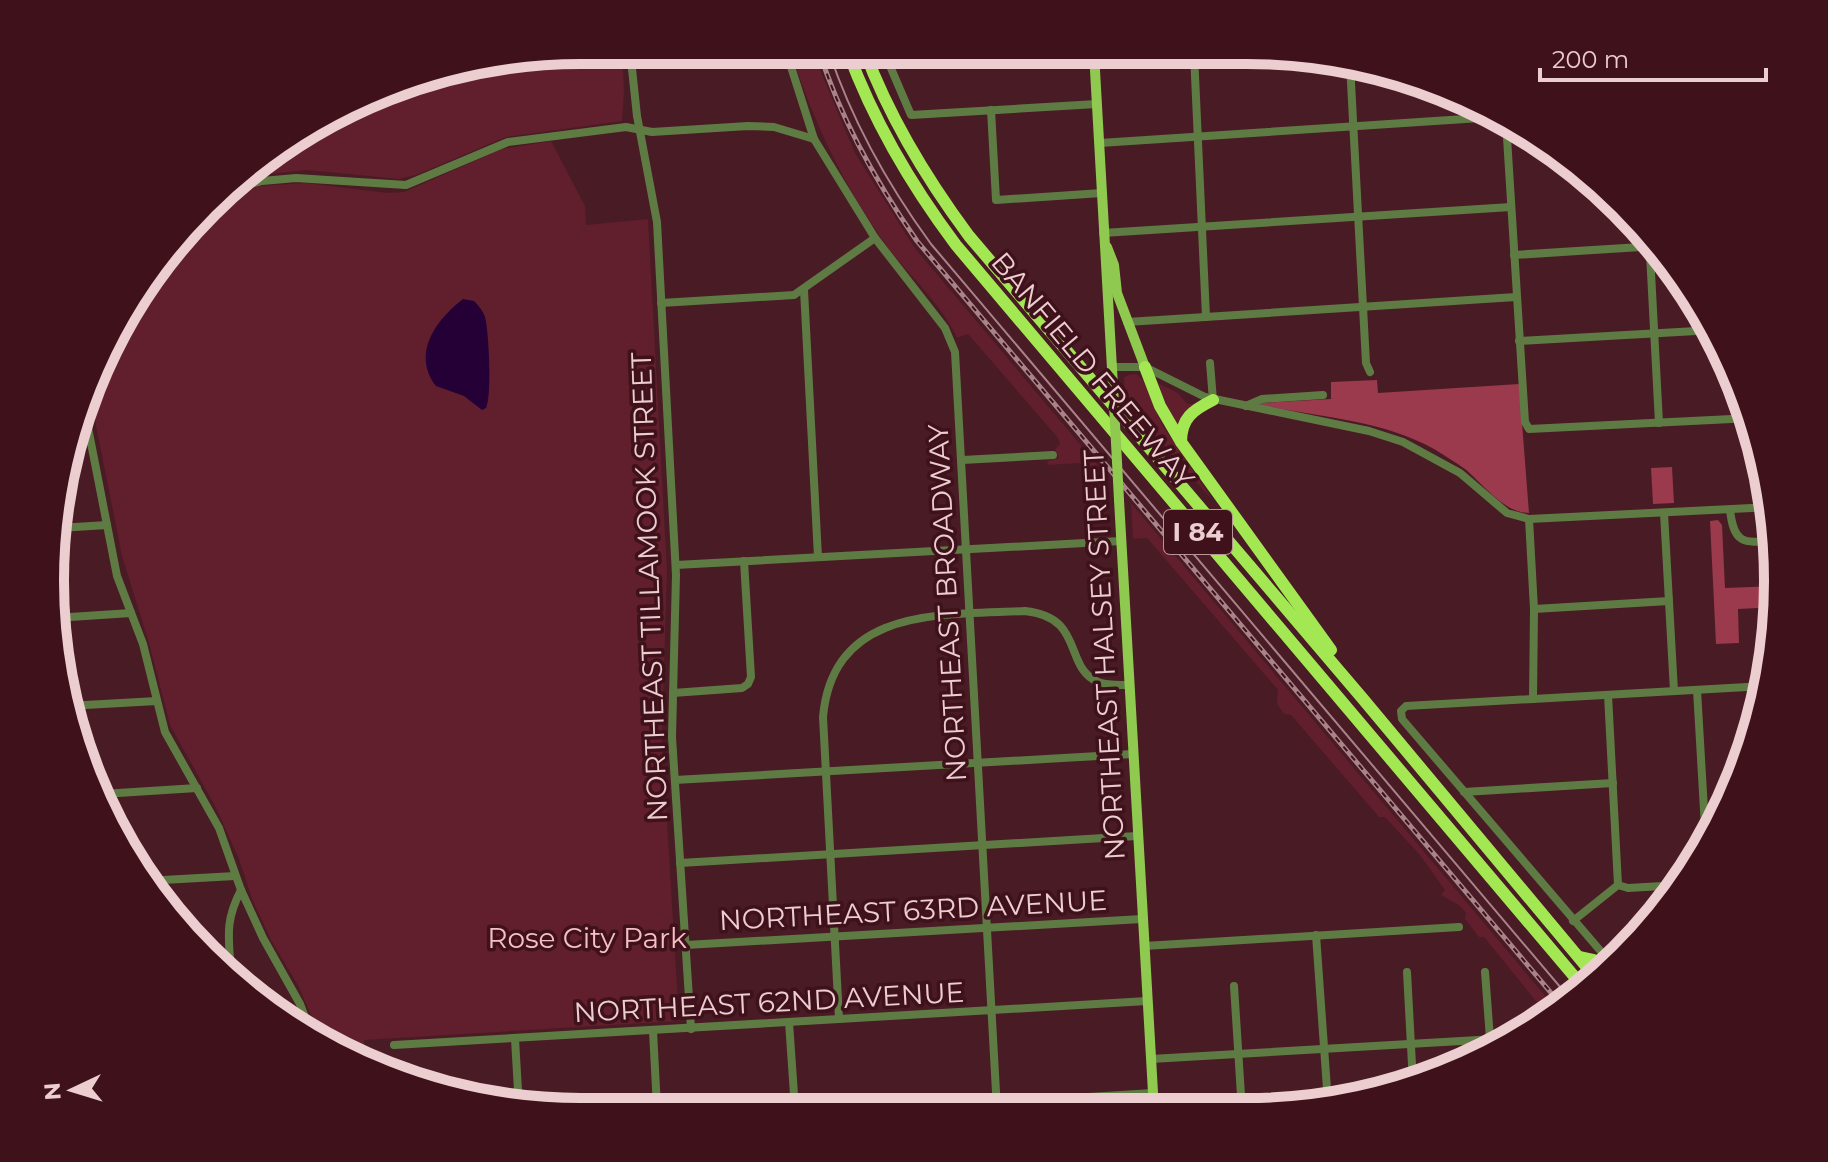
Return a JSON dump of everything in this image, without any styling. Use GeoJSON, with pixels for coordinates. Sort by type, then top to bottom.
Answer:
{"type":"FeatureCollection","features":[{"type":"Feature","properties":{"kind":"highway","name":"BANFIELD FREEWAY"},"geometry":{"type":"LineString","coordinates":[[853,64],[894,152],[956,245],[1577,979]]}},
{"type":"Feature","properties":{"kind":"highway","name":"BANFIELD FREEWAY"},"geometry":{"type":"LineString","coordinates":[[870,64],[908,145],[969,236],[1589,969]]}},
{"type":"Feature","properties":{"kind":"highway"},"geometry":{"type":"LineString","coordinates":[[1145,367],[1160,406],[1181,442],[1347,671],[1363,699]]}},
{"type":"Feature","properties":{"kind":"highway"},"geometry":{"type":"LineString","coordinates":[[1181,442],[1184,422],[1193,411],[1213,400]]}},
{"type":"Feature","properties":{"kind":"highway"},"geometry":{"type":"LineString","coordinates":[[1580,957],[1596,962]]}},
{"type":"Feature","properties":{"kind":"main road","name":"NORTHEAST HALSEY STREET"},"geometry":{"type":"LineString","coordinates":[[1095,64],[1153,1098]]}},
{"type":"Feature","properties":{"kind":"main road"},"geometry":{"type":"LineString","coordinates":[[1103,233],[1114,265],[1117,293],[1145,367]]}},
{"type":"Feature","properties":{"kind":"street","name":"NORTHEAST TILLAMOOK STREET"},"geometry":{"type":"LineString","coordinates":[[632,64],[639,130],[656,211],[676,565],[672,737],[691,1029]]}},
{"type":"Feature","properties":{"kind":"street","name":"NORTHEAST BROADWAY"},"geometry":{"type":"LineString","coordinates":[[790,64],[814,139],[875,238],[945,328],[953,344],[958,373],[995,1098]]}},
{"type":"Feature","properties":{"kind":"street"},"geometry":{"type":"LineString","coordinates":[[889,64],[911,115],[1097,104]]}},
{"type":"Feature","properties":{"kind":"street"},"geometry":{"type":"LineString","coordinates":[[1194,64],[1206,317]]}},
{"type":"Feature","properties":{"kind":"street"},"geometry":{"type":"LineString","coordinates":[[1351,75],[1366,363],[1370,372]]}},
{"type":"Feature","properties":{"kind":"street"},"geometry":{"type":"LineString","coordinates":[[991,110],[996,200],[1102,193]]}},
{"type":"Feature","properties":{"kind":"street"},"geometry":{"type":"LineString","coordinates":[[1100,143],[1478,118]]}},
{"type":"Feature","properties":{"kind":"street"},"geometry":{"type":"LineString","coordinates":[[249,185],[296,178],[400,186],[420,181],[508,142],[626,127],[652,132],[774,127],[814,139]]}},
{"type":"Feature","properties":{"kind":"street"},"geometry":{"type":"LineString","coordinates":[[1507,133],[1525,422],[1529,429],[1738,419]]}},
{"type":"Feature","properties":{"kind":"street"},"geometry":{"type":"LineString","coordinates":[[1103,233],[1511,207]]}},
{"type":"Feature","properties":{"kind":"street"},"geometry":{"type":"LineString","coordinates":[[661,303],[794,295],[875,238]]}},
{"type":"Feature","properties":{"kind":"street"},"geometry":{"type":"LineString","coordinates":[[1514,255],[1641,247]]}},
{"type":"Feature","properties":{"kind":"street"},"geometry":{"type":"LineString","coordinates":[[1653,261],[1659,423]]}},
{"type":"Feature","properties":{"kind":"street"},"geometry":{"type":"LineString","coordinates":[[804,290],[818,557]]}},
{"type":"Feature","properties":{"kind":"street"},"geometry":{"type":"LineString","coordinates":[[1127,322],[1516,297]]}},
{"type":"Feature","properties":{"kind":"street"},"geometry":{"type":"LineString","coordinates":[[1519,341],[1699,331]]}},
{"type":"Feature","properties":{"kind":"street"},"geometry":{"type":"LineString","coordinates":[[1210,363],[1213,400]]}},
{"type":"Feature","properties":{"kind":"street"},"geometry":{"type":"LineString","coordinates":[[1112,367],[1145,367],[1213,400],[1369,431],[1403,442],[1460,473],[1507,513],[1529,519],[1759,508]]}},
{"type":"Feature","properties":{"kind":"street"},"geometry":{"type":"LineString","coordinates":[[1246,406],[1262,399],[1323,395]]}},
{"type":"Feature","properties":{"kind":"street"},"geometry":{"type":"LineString","coordinates":[[88,426],[117,576],[143,644],[169,742],[219,828],[241,890],[305,1018]]}},
{"type":"Feature","properties":{"kind":"street"},"geometry":{"type":"LineString","coordinates":[[962,460],[1053,455]]}},
{"type":"Feature","properties":{"kind":"street"},"geometry":{"type":"LineString","coordinates":[[1730,510],[1732,528],[1737,537],[1746,542],[1762,541]]}},
{"type":"Feature","properties":{"kind":"street"},"geometry":{"type":"LineString","coordinates":[[1664,513],[1674,691]]}},
{"type":"Feature","properties":{"kind":"street"},"geometry":{"type":"LineString","coordinates":[[1529,519],[1534,609],[1533,699]]}},
{"type":"Feature","properties":{"kind":"street"},"geometry":{"type":"LineString","coordinates":[[67,528],[107,525]]}},
{"type":"Feature","properties":{"kind":"street"},"geometry":{"type":"LineString","coordinates":[[676,565],[1121,541]]}},
{"type":"Feature","properties":{"kind":"street"},"geometry":{"type":"LineString","coordinates":[[673,693],[742,688],[748,684],[751,677],[744,561]]}},
{"type":"Feature","properties":{"kind":"street"},"geometry":{"type":"LineString","coordinates":[[1534,609],[1669,601]]}},
{"type":"Feature","properties":{"kind":"street"},"geometry":{"type":"LineString","coordinates":[[839,1019],[824,707],[834,677],[850,651],[872,634],[903,620],[1025,611],[1048,616],[1067,634],[1087,675],[1106,685],[1130,685]]}},
{"type":"Feature","properties":{"kind":"street"},"geometry":{"type":"LineString","coordinates":[[65,617],[131,613]]}},
{"type":"Feature","properties":{"kind":"street"},"geometry":{"type":"LineString","coordinates":[[1604,955],[1402,719],[1401,711],[1406,706],[1753,687]]}},
{"type":"Feature","properties":{"kind":"street"},"geometry":{"type":"LineString","coordinates":[[1697,690],[1705,822]]}},
{"type":"Feature","properties":{"kind":"street"},"geometry":{"type":"LineString","coordinates":[[1608,695],[1618,885]]}},
{"type":"Feature","properties":{"kind":"street"},"geometry":{"type":"LineString","coordinates":[[80,705],[157,701]]}},
{"type":"Feature","properties":{"kind":"street"},"geometry":{"type":"LineString","coordinates":[[675,780],[1133,754]]}},
{"type":"Feature","properties":{"kind":"street"},"geometry":{"type":"LineString","coordinates":[[1464,792],[1613,783]]}},
{"type":"Feature","properties":{"kind":"street"},"geometry":{"type":"LineString","coordinates":[[110,794],[197,788]]}},
{"type":"Feature","properties":{"kind":"street"},"geometry":{"type":"LineString","coordinates":[[680,863],[1137,836]]}},
{"type":"Feature","properties":{"kind":"street"},"geometry":{"type":"LineString","coordinates":[[160,880],[235,876]]}},
{"type":"Feature","properties":{"kind":"street"},"geometry":{"type":"LineString","coordinates":[[1618,885],[1628,888],[1664,886]]}},
{"type":"Feature","properties":{"kind":"street"},"geometry":{"type":"LineString","coordinates":[[1573,921],[1618,885]]}},
{"type":"Feature","properties":{"kind":"street"},"geometry":{"type":"LineString","coordinates":[[228,959],[227,923],[241,890]]}},
{"type":"Feature","properties":{"kind":"street","name":"NORTHEAST 63RD AVENUE"},"geometry":{"type":"LineString","coordinates":[[686,945],[1142,919]]}},
{"type":"Feature","properties":{"kind":"street"},"geometry":{"type":"LineString","coordinates":[[1144,946],[1459,927]]}},
{"type":"Feature","properties":{"kind":"street"},"geometry":{"type":"LineString","coordinates":[[1316,935],[1327,1092]]}},
{"type":"Feature","properties":{"kind":"street"},"geometry":{"type":"LineString","coordinates":[[1407,972],[1412,1071]]}},
{"type":"Feature","properties":{"kind":"street"},"geometry":{"type":"LineString","coordinates":[[1485,972],[1490,1038]]}},
{"type":"Feature","properties":{"kind":"street"},"geometry":{"type":"LineString","coordinates":[[1234,986],[1241,1098]]}},
{"type":"Feature","properties":{"kind":"street","name":"NORTHEAST 62ND AVENUE"},"geometry":{"type":"LineString","coordinates":[[394,1045],[1147,1001]]}},
{"type":"Feature","properties":{"kind":"street"},"geometry":{"type":"LineString","coordinates":[[789,1022],[794,1098]]}},
{"type":"Feature","properties":{"kind":"street"},"geometry":{"type":"LineString","coordinates":[[653,1031],[656,1098]]}},
{"type":"Feature","properties":{"kind":"street"},"geometry":{"type":"LineString","coordinates":[[515,1039],[518,1094]]}},
{"type":"Feature","properties":{"kind":"street"},"geometry":{"type":"LineString","coordinates":[[1151,1059],[1487,1039]]}},
{"type":"Feature","properties":{"kind":"street"},"geometry":{"type":"LineString","coordinates":[[1093,1098],[1153,1093]]}},
{"type":"Feature","properties":{"kind":"green space"},"geometry":{"type":"Polygon","coordinates":[[[623,64],[622,121],[506,137],[416,175],[399,179],[307,170],[261,175],[322,133],[415,91],[514,68],[623,64]]]}},
{"type":"Feature","properties":{"kind":"green space"},"geometry":{"type":"Polygon","coordinates":[[[796,64],[817,64],[855,153],[914,247],[1106,475],[1107,486],[1101,490],[1080,463],[1048,465],[1047,461],[1059,458],[1055,449],[1060,444],[1058,438],[968,334],[957,338],[934,302],[886,245],[856,200],[809,102],[796,64]]]}},
{"type":"Feature","properties":{"kind":"green space","name":"Rose City Park"},"geometry":{"type":"Polygon","coordinates":[[[551,141],[585,206],[586,225],[648,219],[667,571],[662,738],[679,1021],[364,1040],[364,1047],[357,1047],[315,1025],[299,987],[271,940],[252,899],[239,859],[216,808],[170,725],[122,556],[93,410],[117,352],[151,294],[192,240],[240,192],[260,186],[306,183],[388,193],[404,192],[502,149],[551,141]]]}},
{"type":"Feature","properties":{"kind":"green space"},"geometry":{"type":"Polygon","coordinates":[[[1136,374],[1143,380],[1163,426],[1214,502],[1125,401],[1124,378],[1136,374]]]}},
{"type":"Feature","properties":{"kind":"green space"},"geometry":{"type":"Polygon","coordinates":[[[1158,383],[1178,393],[1187,404],[1195,404],[1182,416],[1177,428],[1171,417],[1158,383]]]}},
{"type":"Feature","properties":{"kind":"green space"},"geometry":{"type":"Polygon","coordinates":[[[1131,503],[1549,1000],[1540,1006],[1484,937],[1479,937],[1465,919],[1466,913],[1460,906],[1441,895],[1445,890],[1419,854],[1385,817],[1379,817],[1291,715],[1284,714],[1277,704],[1278,690],[1147,538],[1133,539],[1131,503]]]}},
{"type":"Feature","properties":{"kind":"shaded area"},"geometry":{"type":"Polygon","coordinates":[[[463,299],[478,305],[486,325],[489,391],[486,408],[482,410],[464,396],[436,386],[426,361],[430,338],[436,327],[463,299]]]}},
{"type":"Feature","properties":{"kind":"shaded area"},"geometry":{"type":"Polygon","coordinates":[[[1377,380],[1378,393],[1519,384],[1529,513],[1503,503],[1465,469],[1414,439],[1371,425],[1261,405],[1331,399],[1331,382],[1377,380]]]}},
{"type":"Feature","properties":{"kind":"shaded area"},"geometry":{"type":"Polygon","coordinates":[[[1672,467],[1674,503],[1653,504],[1651,468],[1672,467]]]}},
{"type":"Feature","properties":{"kind":"shaded area"},"geometry":{"type":"Polygon","coordinates":[[[1718,520],[1722,525],[1725,588],[1764,586],[1763,608],[1738,609],[1739,643],[1716,644],[1710,521],[1718,520]]]}},
{"type":"Feature","properties":{"kind":"tram line"},"geometry":{"type":"LineString","coordinates":[[833,64],[872,152],[931,244],[1563,990]]}},
{"type":"Feature","properties":{"kind":"railway"},"geometry":{"type":"LineString","coordinates":[[824,64],[861,150],[917,241],[1554,997]]}}]}
